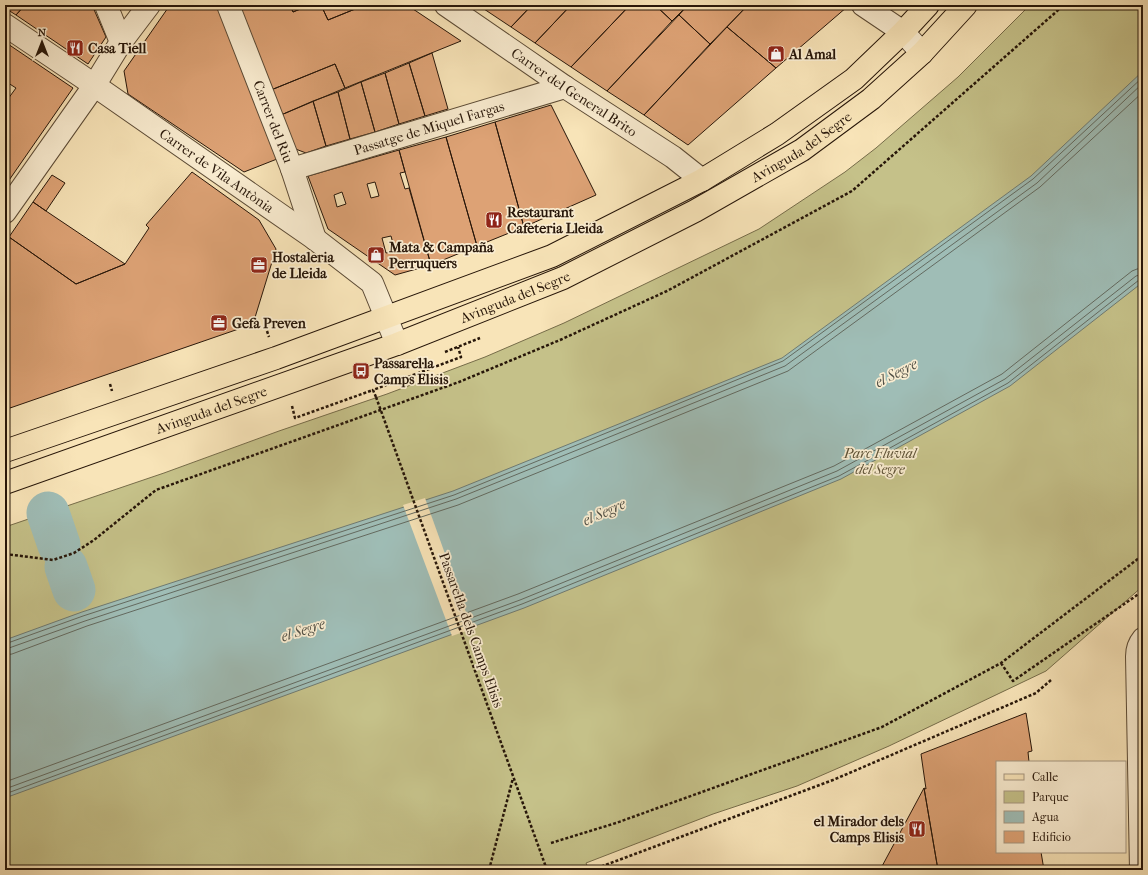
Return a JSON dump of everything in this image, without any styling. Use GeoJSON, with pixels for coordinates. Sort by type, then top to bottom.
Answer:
{"type":"FeatureCollection","features":[{"type":"Feature","properties":{"kind":"main road","name":"Avinguda del Segre"},"geometry":{"type":"LineString","coordinates":[[5,452],[268,361],[552,256],[702,180],[776,134],[854,79],[928,5]]}},
{"type":"Feature","properties":{"kind":"main road","name":"Avinguda del Segre"},"geometry":{"type":"LineString","coordinates":[[5,483],[397,344],[563,278],[695,211],[802,150],[871,99],[922,53],[966,5]]}},
{"type":"Feature","properties":{"kind":"street"},"geometry":{"type":"LineString","coordinates":[[106,5],[121,42]]}},
{"type":"Feature","properties":{"kind":"street"},"geometry":{"type":"LineString","coordinates":[[5,212],[94,86],[121,42],[149,5]]}},
{"type":"Feature","properties":{"kind":"street","name":"Carrer del Riu"},"geometry":{"type":"LineString","coordinates":[[228,5],[292,169],[315,239]]}},
{"type":"Feature","properties":{"kind":"street","name":"Carrer del General Brito"},"geometry":{"type":"LineString","coordinates":[[446,5],[566,87],[673,157],[702,180]]}},
{"type":"Feature","properties":{"kind":"street"},"geometry":{"type":"LineString","coordinates":[[863,5],[902,32],[922,53]]}},
{"type":"Feature","properties":{"kind":"street","name":"Carrer de Vila Antònia"},"geometry":{"type":"LineString","coordinates":[[5,25],[315,239],[372,283],[397,344]]}},
{"type":"Feature","properties":{"kind":"street","name":"Passatge de Miquel Fargas"},"geometry":{"type":"LineString","coordinates":[[292,169],[566,87]]}},
{"type":"Feature","properties":{"kind":"street"},"geometry":{"type":"LineString","coordinates":[[1141,870],[1137,649],[1143,639]]}},
{"type":"Feature","properties":{"kind":"path"},"geometry":{"type":"LineString","coordinates":[[5,554],[53,560],[74,553],[94,540],[156,490],[459,382],[560,340],[667,291],[852,191],[1064,5]]}},
{"type":"Feature","properties":{"kind":"path"},"geometry":{"type":"LineString","coordinates":[[292,406],[295,418],[461,357],[458,347]]}},
{"type":"Feature","properties":{"kind":"path","name":"Passarel·la dels Camps Elisis"},"geometry":{"type":"LineString","coordinates":[[373,390],[547,870]]}},
{"type":"Feature","properties":{"kind":"path"},"geometry":{"type":"LineString","coordinates":[[551,843],[616,823],[882,727],[1001,663],[1143,555]]}},
{"type":"Feature","properties":{"kind":"path"},"geometry":{"type":"LineString","coordinates":[[1001,663],[1012,681],[1143,591]]}},
{"type":"Feature","properties":{"kind":"path"},"geometry":{"type":"LineString","coordinates":[[592,870],[833,780],[1036,693],[1052,680]]}},
{"type":"Feature","properties":{"kind":"path"},"geometry":{"type":"LineString","coordinates":[[489,870],[513,778]]}},
{"type":"Feature","properties":{"kind":"green space","name":"Parc Fluvial del Segre"},"geometry":{"type":"Polygon","coordinates":[[[1030,5],[1143,5],[1143,586],[1046,671],[889,746],[797,786],[713,814],[586,863],[589,870],[5,870],[5,527],[164,473],[387,394],[485,357],[564,323],[759,229],[845,172],[876,148],[958,77],[1030,5]]]}},
{"type":"Feature","properties":{"kind":"water","name":"el Segre"},"geometry":{"type":"Polygon","coordinates":[[[1143,71],[1143,282],[1010,386],[841,479],[524,608],[5,798],[5,640],[82,612],[453,491],[782,358],[1031,176],[1143,71]]]}},
{"type":"Feature","properties":{"kind":"pier"},"geometry":{"type":"Polygon","coordinates":[[[425,498],[472,629],[452,636],[403,505],[425,498]]]}},
{"type":"Feature","properties":{"kind":"building"},"geometry":{"type":"Polygon","coordinates":[[[5,5],[25,5],[16,15],[5,8],[5,5]]]}},
{"type":"Feature","properties":{"kind":"building"},"geometry":{"type":"Polygon","coordinates":[[[25,5],[92,5],[106,37],[88,64],[16,15],[25,5]]]}},
{"type":"Feature","properties":{"kind":"building"},"geometry":{"type":"Polygon","coordinates":[[[170,5],[217,5],[277,159],[244,172],[128,94],[124,71],[170,5]]]}},
{"type":"Feature","properties":{"kind":"building"},"geometry":{"type":"Polygon","coordinates":[[[251,5],[290,5],[293,12],[310,5],[321,5],[328,20],[365,5],[407,5],[461,41],[345,88],[335,64],[271,90],[241,9],[251,5]]]}},
{"type":"Feature","properties":{"kind":"building"},"geometry":{"type":"Polygon","coordinates":[[[290,5],[310,5],[293,12],[290,5]]]}},
{"type":"Feature","properties":{"kind":"building"},"geometry":{"type":"Polygon","coordinates":[[[321,5],[365,5],[328,20],[321,5]]]}},
{"type":"Feature","properties":{"kind":"building"},"geometry":{"type":"Polygon","coordinates":[[[478,5],[532,5],[511,27],[478,5]]]}},
{"type":"Feature","properties":{"kind":"building"},"geometry":{"type":"Polygon","coordinates":[[[532,5],[571,5],[535,43],[511,27],[532,5]]]}},
{"type":"Feature","properties":{"kind":"building"},"geometry":{"type":"Polygon","coordinates":[[[571,5],[630,5],[571,67],[535,43],[571,5]]]}},
{"type":"Feature","properties":{"kind":"building"},"geometry":{"type":"Polygon","coordinates":[[[630,5],[655,5],[672,21],[607,91],[571,67],[630,5]]]}},
{"type":"Feature","properties":{"kind":"building"},"geometry":{"type":"Polygon","coordinates":[[[655,5],[688,5],[672,21],[655,5]]]}},
{"type":"Feature","properties":{"kind":"building"},"geometry":{"type":"Polygon","coordinates":[[[688,5],[748,5],[710,44],[679,15],[688,5]]]}},
{"type":"Feature","properties":{"kind":"building"},"geometry":{"type":"Polygon","coordinates":[[[748,5],[844,5],[847,7],[776,68],[727,27],[748,5]]]}},
{"type":"Feature","properties":{"kind":"building"},"geometry":{"type":"Polygon","coordinates":[[[679,15],[710,44],[644,115],[607,91],[679,15]]]}},
{"type":"Feature","properties":{"kind":"building"},"geometry":{"type":"Polygon","coordinates":[[[727,27],[776,68],[688,145],[644,115],[727,27]]]}},
{"type":"Feature","properties":{"kind":"building"},"geometry":{"type":"Polygon","coordinates":[[[5,42],[73,88],[5,186],[5,103],[16,88],[5,81],[5,42]]]}},
{"type":"Feature","properties":{"kind":"building"},"geometry":{"type":"Polygon","coordinates":[[[432,53],[448,109],[425,116],[409,63],[432,53]]]}},
{"type":"Feature","properties":{"kind":"building"},"geometry":{"type":"Polygon","coordinates":[[[409,63],[425,116],[399,124],[385,73],[409,63]]]}},
{"type":"Feature","properties":{"kind":"building"},"geometry":{"type":"Polygon","coordinates":[[[335,64],[345,88],[281,115],[271,90],[335,64]]]}},
{"type":"Feature","properties":{"kind":"building"},"geometry":{"type":"Polygon","coordinates":[[[385,73],[399,124],[375,132],[361,82],[385,73]]]}},
{"type":"Feature","properties":{"kind":"building"},"geometry":{"type":"Polygon","coordinates":[[[361,82],[375,132],[350,139],[338,92],[361,82]]]}},
{"type":"Feature","properties":{"kind":"building"},"geometry":{"type":"Polygon","coordinates":[[[338,92],[350,139],[326,146],[313,101],[338,92]]]}},
{"type":"Feature","properties":{"kind":"building"},"geometry":{"type":"Polygon","coordinates":[[[313,101],[326,146],[306,153],[293,148],[281,115],[313,101]]]}},
{"type":"Feature","properties":{"kind":"building"},"geometry":{"type":"Polygon","coordinates":[[[551,105],[596,195],[524,227],[495,122],[551,105]]]}},
{"type":"Feature","properties":{"kind":"building"},"geometry":{"type":"Polygon","coordinates":[[[495,122],[524,227],[477,246],[446,137],[495,122]]]}},
{"type":"Feature","properties":{"kind":"building"},"geometry":{"type":"Polygon","coordinates":[[[446,137],[477,246],[431,265],[399,150],[446,137]]]}},
{"type":"Feature","properties":{"kind":"building"},"geometry":{"type":"Polygon","coordinates":[[[399,150],[405,172],[400,173],[405,189],[409,188],[431,265],[395,275],[328,229],[308,176],[399,150]],[[375,182],[367,184],[371,198],[379,196],[375,182]],[[342,192],[334,195],[337,207],[346,204],[342,192]],[[391,236],[382,238],[386,253],[395,251],[391,236]]]}},
{"type":"Feature","properties":{"kind":"building"},"geometry":{"type":"Polygon","coordinates":[[[192,172],[259,220],[276,249],[253,324],[10,408],[5,395],[5,244],[9,237],[76,284],[125,264],[149,228],[146,225],[192,172]]]}},
{"type":"Feature","properties":{"kind":"building"},"geometry":{"type":"Polygon","coordinates":[[[52,175],[65,183],[46,211],[33,202],[52,175]]]}},
{"type":"Feature","properties":{"kind":"building"},"geometry":{"type":"Polygon","coordinates":[[[33,202],[125,264],[76,284],[9,237],[33,202]]]}},
{"type":"Feature","properties":{"kind":"building"},"geometry":{"type":"Polygon","coordinates":[[[1026,713],[1032,751],[1028,752],[1029,761],[996,761],[996,853],[1041,853],[1044,870],[938,870],[924,788],[926,789],[921,754],[1026,713]]]}},
{"type":"Feature","properties":{"kind":"building","name":"el Mirador dels Camps Elisis"},"geometry":{"type":"Polygon","coordinates":[[[924,788],[938,870],[880,870],[924,788]]]}},
{"type":"Feature","properties":{"kind":"waterway"},"geometry":{"type":"LineString","coordinates":[[48,513],[59,545]]}},
{"type":"Feature","properties":{"kind":"waterway"},"geometry":{"type":"LineString","coordinates":[[66,567],[74,590]]}},
{"type":"Feature","properties":{"kind":"place","name":"Casa Tiell"},"geometry":{"type":"Point","coordinates":[75,48]}},
{"type":"Feature","properties":{"kind":"place","name":"Al Amal"},"geometry":{"type":"Point","coordinates":[776,54]}},
{"type":"Feature","properties":{"kind":"place","name":"Restaurant Cafeteria Lleida"},"geometry":{"type":"Point","coordinates":[494,220]}},
{"type":"Feature","properties":{"kind":"place","name":"Mata & Campaña Perruquers"},"geometry":{"type":"Point","coordinates":[376,255]}},
{"type":"Feature","properties":{"kind":"place","name":"Hostaleria de Lleida"},"geometry":{"type":"Point","coordinates":[259,265]}},
{"type":"Feature","properties":{"kind":"place","name":"Gefa Preven"},"geometry":{"type":"Point","coordinates":[219,323]}},
{"type":"Feature","properties":{"kind":"place","name":"Passarel·la Camps Elisis"},"geometry":{"type":"Point","coordinates":[361,371]}},
{"type":"Feature","properties":{"kind":"place","name":"el Mirador dels Camps Elisis"},"geometry":{"type":"Point","coordinates":[917,829]}}]}
